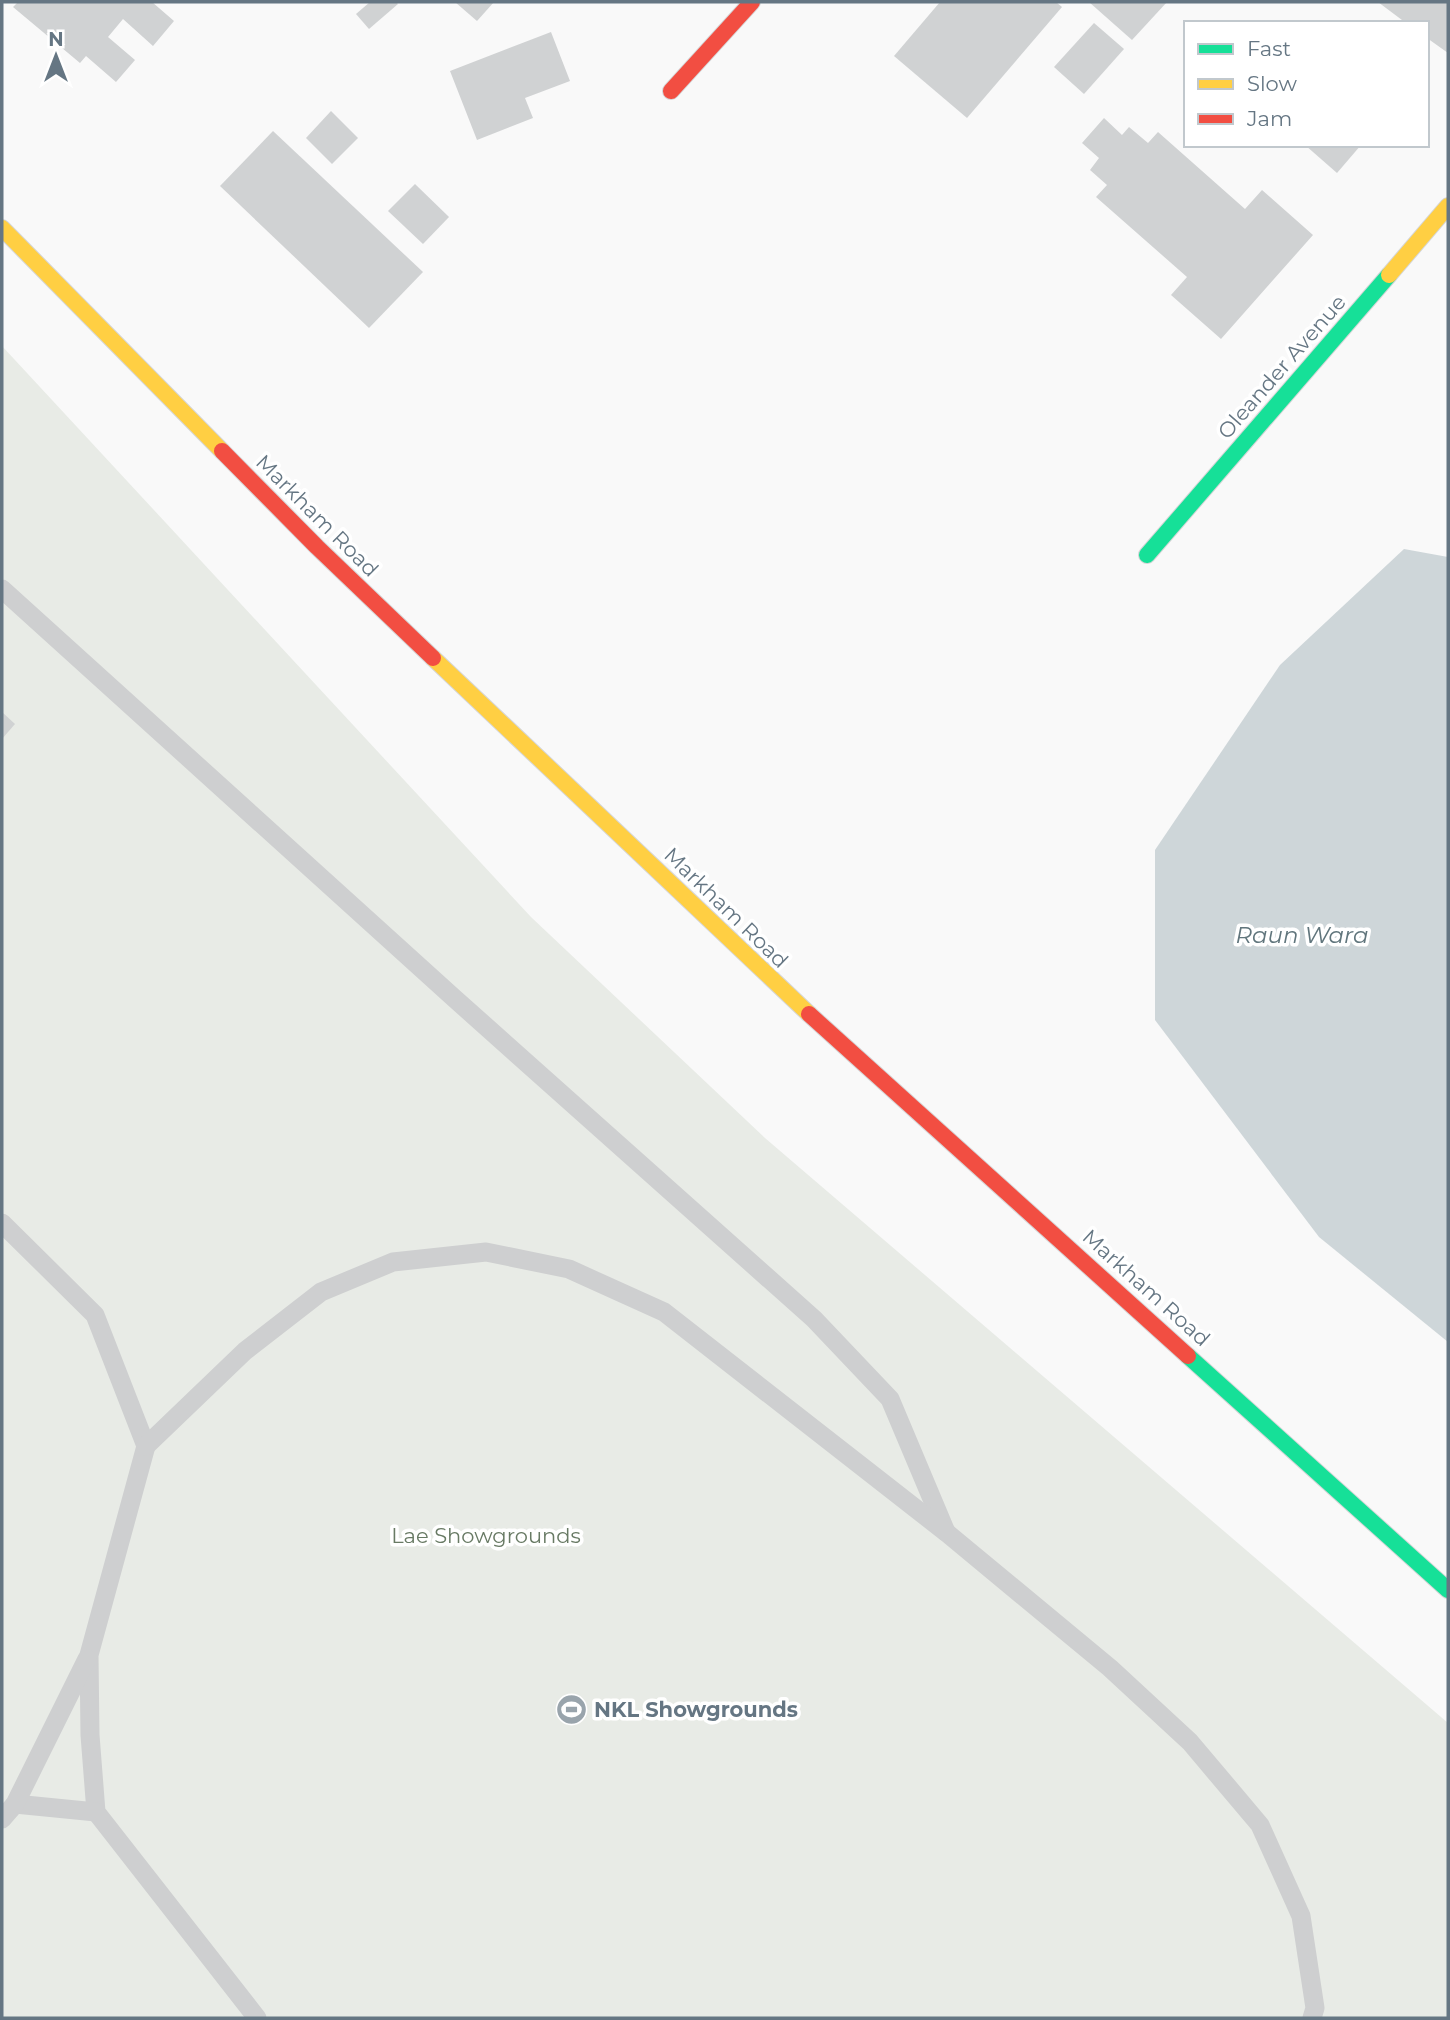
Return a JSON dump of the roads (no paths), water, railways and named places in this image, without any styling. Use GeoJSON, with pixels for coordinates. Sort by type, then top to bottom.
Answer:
{"type":"FeatureCollection","features":[{"type":"Feature","properties":{"kind":"main road"},"geometry":{"type":"LineString","coordinates":[[671,91],[752,2]]}},
{"type":"Feature","properties":{"kind":"main road","name":"Oleander Avenue"},"geometry":{"type":"LineString","coordinates":[[1147,555],[1448,206]]}},
{"type":"Feature","properties":{"kind":"main road","name":"Markham Road"},"geometry":{"type":"LineString","coordinates":[[2,228],[317,547],[770,979],[1448,1590]]}},
{"type":"Feature","properties":{"kind":"lane"},"geometry":{"type":"LineString","coordinates":[[2,589],[814,1319],[890,1398],[947,1533]]}},
{"type":"Feature","properties":{"kind":"lane"},"geometry":{"type":"LineString","coordinates":[[2,1223],[95,1315],[146,1446]]}},
{"type":"Feature","properties":{"kind":"lane"},"geometry":{"type":"LineString","coordinates":[[96,1812],[8,1811],[89,1656],[146,1446],[245,1351],[321,1292],[393,1262],[486,1252],[569,1269],[664,1312],[947,1533],[1110,1668],[1190,1742],[1261,1825],[1301,1916],[1315,2008],[1312,2018]]}},
{"type":"Feature","properties":{"kind":"lane"},"geometry":{"type":"LineString","coordinates":[[89,1656],[90,1735],[96,1812],[257,2018]]}},
{"type":"Feature","properties":{"kind":"water","name":"Raun Wara"},"geometry":{"type":"Polygon","coordinates":[[[1404,549],[1448,557],[1448,1342],[1319,1237],[1155,1020],[1155,850],[1280,665],[1404,549]]]}},
{"type":"Feature","properties":{"kind":"place","name":"NKL Showgrounds"},"geometry":{"type":"Point","coordinates":[571,1710]}},
{"type":"Feature","properties":{"kind":"park label","name":"Lae Showgrounds"},"geometry":{"type":"Point","coordinates":[486,1536]}}]}
